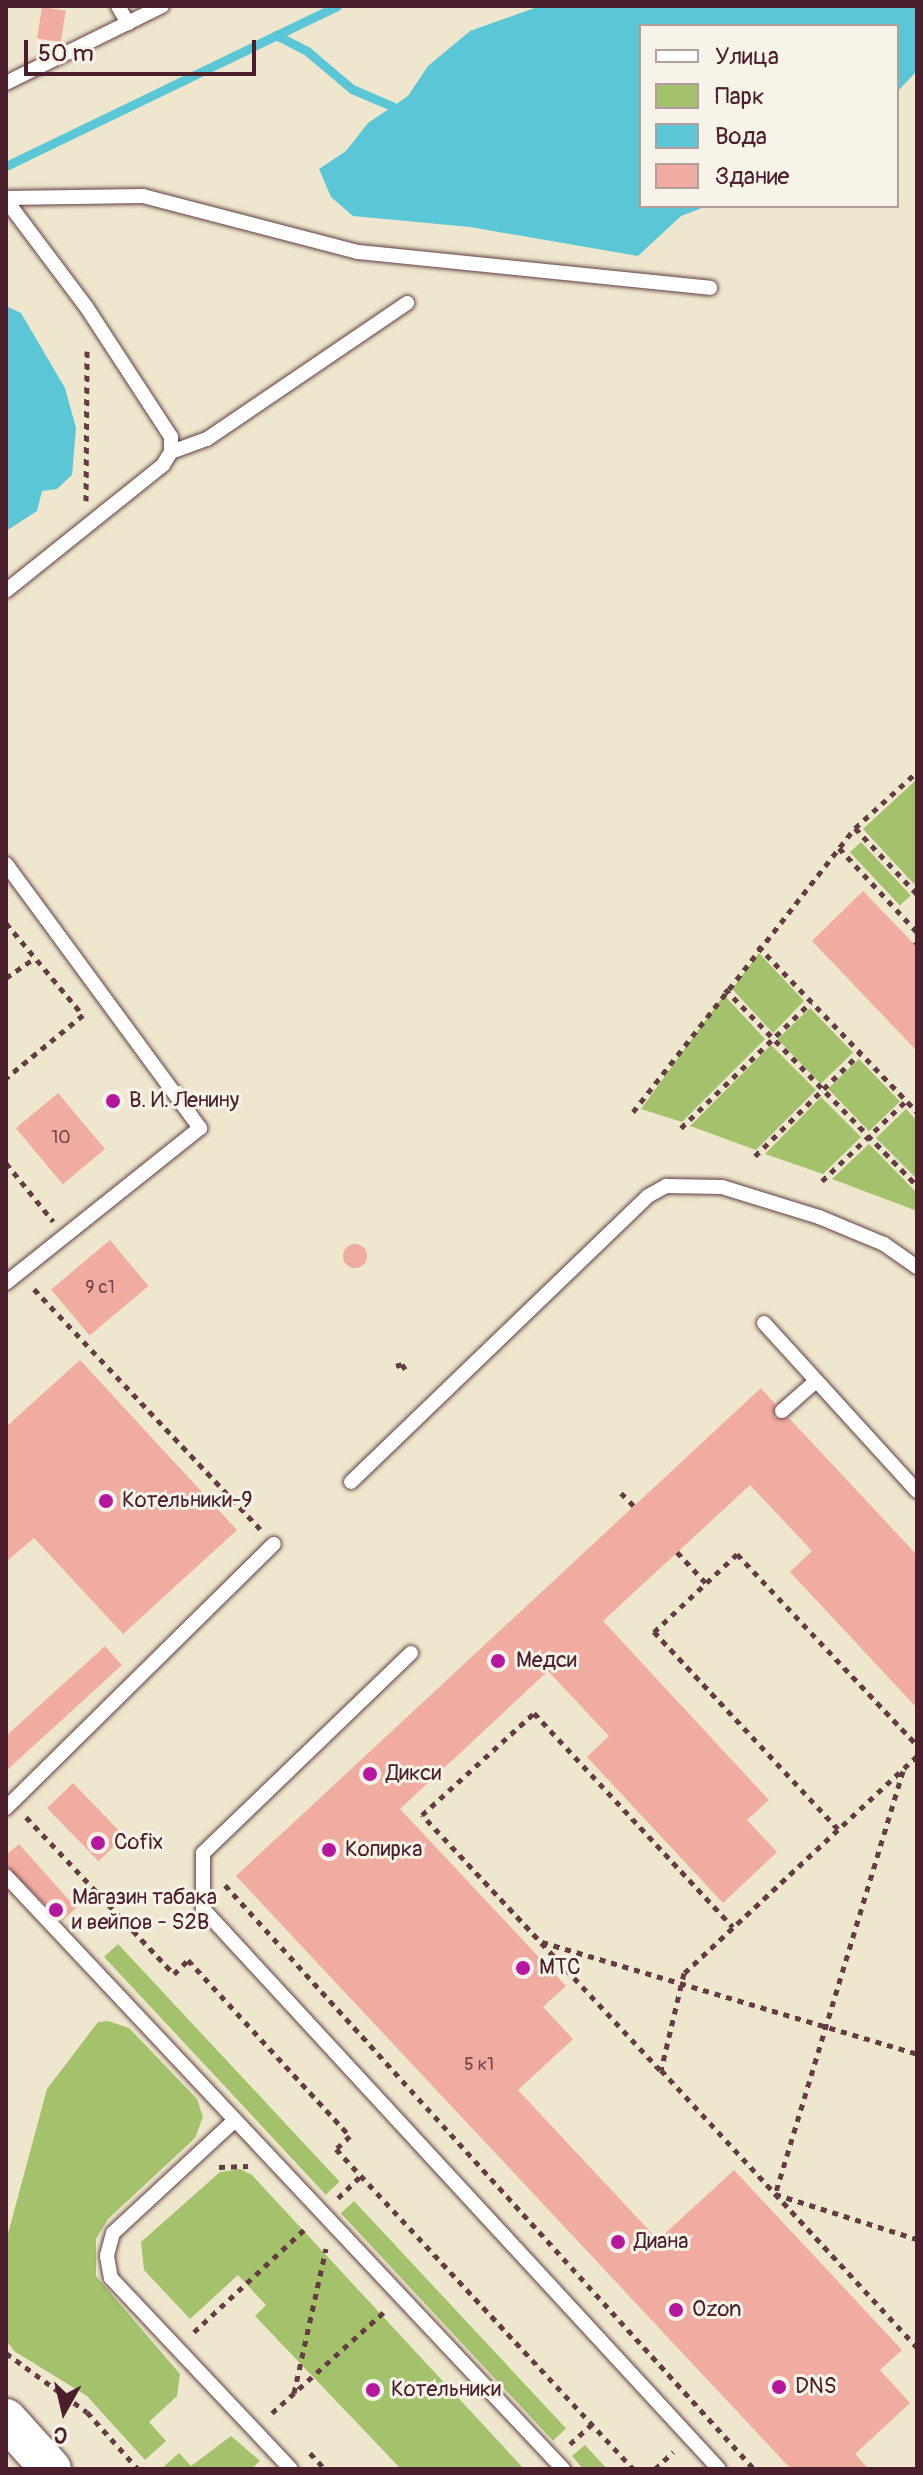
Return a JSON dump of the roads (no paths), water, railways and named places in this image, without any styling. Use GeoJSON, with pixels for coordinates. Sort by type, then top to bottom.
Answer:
{"type":"FeatureCollection","features":[{"type":"Feature","properties":{"kind":"main road"},"geometry":{"type":"LineString","coordinates":[[6,2419],[51,2469]]}},
{"type":"Feature","properties":{"kind":"lane"},"geometry":{"type":"LineString","coordinates":[[118,6],[128,23]]}},
{"type":"Feature","properties":{"kind":"lane"},"geometry":{"type":"LineString","coordinates":[[6,83],[162,6]]}},
{"type":"Feature","properties":{"kind":"lane"},"geometry":{"type":"LineString","coordinates":[[6,199],[143,196],[358,252],[710,288]]}},
{"type":"Feature","properties":{"kind":"lane"},"geometry":{"type":"LineString","coordinates":[[6,199],[87,308],[171,437],[171,452],[163,465],[6,591]]}},
{"type":"Feature","properties":{"kind":"lane"},"geometry":{"type":"LineString","coordinates":[[171,452],[207,439],[407,303]]}},
{"type":"Feature","properties":{"kind":"lane"},"geometry":{"type":"LineString","coordinates":[[6,864],[200,1128],[6,1283]]}},
{"type":"Feature","properties":{"kind":"lane"},"geometry":{"type":"LineString","coordinates":[[351,1482],[648,1196],[666,1186],[722,1187],[819,1217],[884,1244],[917,1267]]}},
{"type":"Feature","properties":{"kind":"lane"},"geometry":{"type":"LineString","coordinates":[[764,1323],[917,1491]]}},
{"type":"Feature","properties":{"kind":"lane"},"geometry":{"type":"LineString","coordinates":[[782,1411],[816,1381]]}},
{"type":"Feature","properties":{"kind":"lane"},"geometry":{"type":"LineString","coordinates":[[9,1805],[274,1544]]}},
{"type":"Feature","properties":{"kind":"lane"},"geometry":{"type":"LineString","coordinates":[[411,1653],[203,1853],[203,1909],[719,2469]]}},
{"type":"Feature","properties":{"kind":"lane"},"geometry":{"type":"LineString","coordinates":[[6,1876],[563,2469]]}},
{"type":"Feature","properties":{"kind":"lane"},"geometry":{"type":"LineString","coordinates":[[235,2120],[113,2233],[107,2256],[111,2278],[291,2469]]}},
{"type":"Feature","properties":{"kind":"water"},"geometry":{"type":"Polygon","coordinates":[[[540,6],[917,6],[917,71],[899,90],[899,24],[639,24],[639,208],[702,208],[681,216],[638,256],[470,227],[353,216],[331,197],[319,169],[346,151],[368,123],[408,96],[428,66],[470,31],[540,6]]]}},
{"type":"Feature","properties":{"kind":"water"},"geometry":{"type":"Polygon","coordinates":[[[6,306],[21,313],[65,388],[76,428],[72,475],[57,489],[42,491],[37,511],[6,531],[6,306]]]}},
{"type":"Feature","properties":{"kind":"waterway"},"geometry":{"type":"LineString","coordinates":[[6,166],[337,6]]}},
{"type":"Feature","properties":{"kind":"waterway"},"geometry":{"type":"LineString","coordinates":[[276,35],[307,51],[352,89],[392,106]]}},
{"type":"Feature","properties":{"kind":"place","name":"В. И. Ленину"},"geometry":{"type":"Point","coordinates":[113,1101]}},
{"type":"Feature","properties":{"kind":"place","name":"Котельники-9"},"geometry":{"type":"Point","coordinates":[106,1501]}},
{"type":"Feature","properties":{"kind":"place","name":"Медси"},"geometry":{"type":"Point","coordinates":[498,1661]}},
{"type":"Feature","properties":{"kind":"place","name":"Дикси"},"geometry":{"type":"Point","coordinates":[370,1774]}},
{"type":"Feature","properties":{"kind":"place","name":"Cofix"},"geometry":{"type":"Point","coordinates":[98,1843]}},
{"type":"Feature","properties":{"kind":"place","name":"Копирка"},"geometry":{"type":"Point","coordinates":[329,1850]}},
{"type":"Feature","properties":{"kind":"place","name":"Магазин табака и вейпов - S2B"},"geometry":{"type":"Point","coordinates":[56,1910]}},
{"type":"Feature","properties":{"kind":"place","name":"МТС"},"geometry":{"type":"Point","coordinates":[523,1968]}},
{"type":"Feature","properties":{"kind":"place","name":"Диана"},"geometry":{"type":"Point","coordinates":[618,2242]}},
{"type":"Feature","properties":{"kind":"place","name":"Ozon"},"geometry":{"type":"Point","coordinates":[676,2310]}},
{"type":"Feature","properties":{"kind":"place","name":"DNS"},"geometry":{"type":"Point","coordinates":[779,2387]}},
{"type":"Feature","properties":{"kind":"place","name":"Котельники"},"geometry":{"type":"Point","coordinates":[373,2390]}}]}
